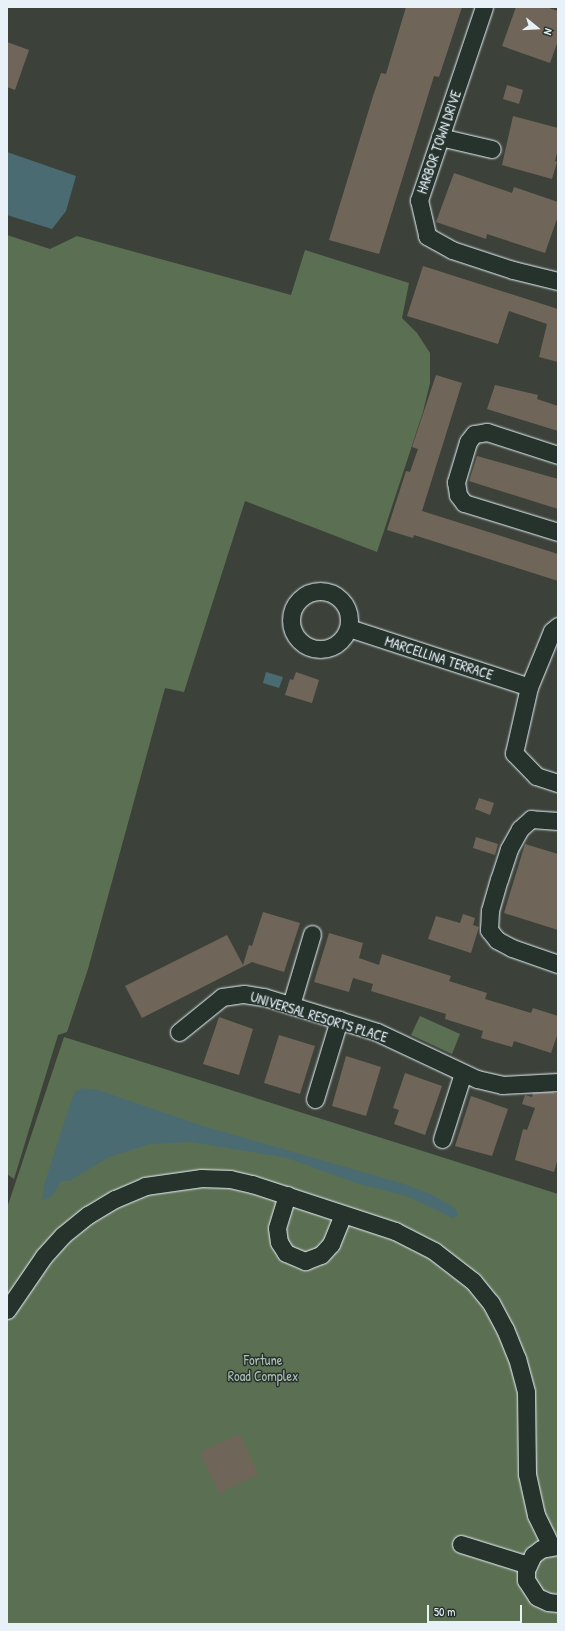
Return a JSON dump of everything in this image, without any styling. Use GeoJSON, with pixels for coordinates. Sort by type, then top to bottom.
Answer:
{"type":"FeatureCollection","features":[{"type":"Feature","properties":{"kind":"street","name":"HARBOR TOWN DRIVE"},"geometry":{"type":"LineString","coordinates":[[484,7],[419,200],[427,236],[452,250],[513,270],[558,281]]}},
{"type":"Feature","properties":{"kind":"street"},"geometry":{"type":"LineString","coordinates":[[440,137],[492,149]]}},
{"type":"Feature","properties":{"kind":"street"},"geometry":{"type":"LineString","coordinates":[[558,454],[487,432],[474,434],[468,442],[456,482],[458,495],[464,503],[558,532]]}},
{"type":"Feature","properties":{"kind":"street"},"geometry":{"type":"LineString","coordinates":[[558,626],[552,631],[529,687],[514,753],[536,776],[558,783]]}},
{"type":"Feature","properties":{"kind":"street","name":"MARCELLINA TERRACE"},"geometry":{"type":"LineString","coordinates":[[348,628],[529,687]]}},
{"type":"Feature","properties":{"kind":"street"},"geometry":{"type":"LineString","coordinates":[[558,821],[531,819],[520,829],[509,849],[495,892],[490,911],[489,930],[497,940],[512,948],[558,964]]}},
{"type":"Feature","properties":{"kind":"street"},"geometry":{"type":"LineString","coordinates":[[291,1005],[312,934]]}},
{"type":"Feature","properties":{"kind":"street","name":"UNIVERSAL RESORTS PLACE"},"geometry":{"type":"LineString","coordinates":[[179,1032],[222,997],[244,994],[291,1005],[377,1032],[477,1079],[502,1085],[558,1082]]}},
{"type":"Feature","properties":{"kind":"street"},"geometry":{"type":"LineString","coordinates":[[315,1099],[340,1020]]}},
{"type":"Feature","properties":{"kind":"street"},"geometry":{"type":"LineString","coordinates":[[442,1139],[463,1073]]}},
{"type":"Feature","properties":{"kind":"street"},"geometry":{"type":"LineString","coordinates":[[7,1310],[44,1256],[63,1235],[88,1215],[114,1199],[145,1186],[201,1178],[230,1179],[287,1195],[394,1231],[434,1251],[473,1282],[491,1303],[517,1358],[526,1392],[527,1474],[536,1515],[554,1546],[533,1555],[528,1565],[526,1580],[530,1590],[537,1597],[548,1602],[558,1603]]}},
{"type":"Feature","properties":{"kind":"street"},"geometry":{"type":"LineString","coordinates":[[287,1195],[276,1228],[279,1242],[286,1253],[305,1260],[321,1255],[331,1244],[343,1214]]}},
{"type":"Feature","properties":{"kind":"street"},"geometry":{"type":"LineString","coordinates":[[461,1544],[528,1565]]}},
{"type":"Feature","properties":{"kind":"green space"},"geometry":{"type":"Polygon","coordinates":[[[7,235],[50,249],[77,236],[291,295],[305,250],[409,283],[402,318],[417,333],[430,353],[430,383],[423,412],[377,552],[245,501],[184,692],[165,688],[88,969],[67,1032],[58,1035],[14,1179],[7,1174],[7,235]]]}},
{"type":"Feature","properties":{"kind":"green space"},"geometry":{"type":"Polygon","coordinates":[[[420,1016],[460,1034],[452,1054],[411,1035],[420,1016]]]}},
{"type":"Feature","properties":{"kind":"green space","name":"Fortune Road Complex"},"geometry":{"type":"Polygon","coordinates":[[[64,1037],[558,1194],[558,1624],[7,1624],[7,1208],[64,1037]]]}},
{"type":"Feature","properties":{"kind":"water"},"geometry":{"type":"Polygon","coordinates":[[[7,152],[76,176],[66,211],[52,229],[7,215],[7,152]]]}},
{"type":"Feature","properties":{"kind":"water"},"geometry":{"type":"Polygon","coordinates":[[[266,672],[283,677],[279,688],[263,683],[266,672]]]}},
{"type":"Feature","properties":{"kind":"water"},"geometry":{"type":"Polygon","coordinates":[[[83,1088],[98,1090],[200,1125],[404,1184],[433,1195],[456,1209],[458,1215],[453,1218],[409,1197],[353,1182],[287,1158],[191,1142],[150,1144],[109,1157],[69,1181],[61,1181],[51,1197],[42,1200],[44,1185],[71,1101],[75,1092],[83,1088]]]}},
{"type":"Feature","properties":{"kind":"building"},"geometry":{"type":"Polygon","coordinates":[[[406,7],[462,7],[439,77],[434,76],[379,254],[329,240],[373,96],[381,73],[386,74],[406,7]]]}},
{"type":"Feature","properties":{"kind":"building"},"geometry":{"type":"Polygon","coordinates":[[[516,7],[546,7],[558,11],[558,41],[550,63],[502,46],[516,7]]]}},
{"type":"Feature","properties":{"kind":"building"},"geometry":{"type":"Polygon","coordinates":[[[7,42],[29,50],[15,90],[7,87],[7,42]]]}},
{"type":"Feature","properties":{"kind":"building"},"geometry":{"type":"Polygon","coordinates":[[[507,85],[523,90],[519,104],[503,99],[507,85]]]}},
{"type":"Feature","properties":{"kind":"building"},"geometry":{"type":"Polygon","coordinates":[[[513,116],[558,128],[558,149],[555,161],[557,162],[552,179],[502,165],[513,116]]]}},
{"type":"Feature","properties":{"kind":"building"},"geometry":{"type":"Polygon","coordinates":[[[454,173],[512,193],[514,187],[558,202],[558,216],[545,253],[487,234],[486,239],[436,222],[454,173]]]}},
{"type":"Feature","properties":{"kind":"building"},"geometry":{"type":"Polygon","coordinates":[[[423,266],[558,309],[558,362],[539,357],[547,324],[509,311],[498,344],[407,316],[423,266]]]}},
{"type":"Feature","properties":{"kind":"building"},"geometry":{"type":"Polygon","coordinates":[[[436,375],[462,383],[422,511],[558,554],[558,581],[414,535],[413,538],[387,530],[406,471],[410,472],[418,449],[412,447],[436,375]]]}},
{"type":"Feature","properties":{"kind":"building"},"geometry":{"type":"Polygon","coordinates":[[[495,385],[538,395],[537,399],[558,406],[558,431],[487,409],[495,385]]]}},
{"type":"Feature","properties":{"kind":"building"},"geometry":{"type":"Polygon","coordinates":[[[477,456],[558,479],[558,509],[469,481],[477,456]]]}},
{"type":"Feature","properties":{"kind":"building"},"geometry":{"type":"Polygon","coordinates":[[[296,672],[319,680],[312,703],[285,695],[290,679],[293,680],[296,672]]]}},
{"type":"Feature","properties":{"kind":"building"},"geometry":{"type":"Polygon","coordinates":[[[479,798],[494,803],[490,815],[475,809],[479,798]]]}},
{"type":"Feature","properties":{"kind":"building"},"geometry":{"type":"Polygon","coordinates":[[[476,837],[498,844],[495,855],[473,848],[476,837]]]}},
{"type":"Feature","properties":{"kind":"building"},"geometry":{"type":"Polygon","coordinates":[[[525,844],[558,854],[558,930],[504,913],[525,844]]]}},
{"type":"Feature","properties":{"kind":"building"},"geometry":{"type":"Polygon","coordinates":[[[263,912],[300,923],[284,972],[252,962],[142,1018],[125,986],[227,935],[243,965],[249,945],[252,946],[263,912]]]}},
{"type":"Feature","properties":{"kind":"building"},"geometry":{"type":"Polygon","coordinates":[[[463,914],[475,918],[473,925],[479,927],[471,953],[428,939],[436,916],[460,923],[463,914]]]}},
{"type":"Feature","properties":{"kind":"building"},"geometry":{"type":"Polygon","coordinates":[[[329,933],[363,943],[359,958],[379,965],[382,954],[451,976],[449,981],[487,993],[485,999],[531,1013],[533,1008],[558,1016],[558,1033],[551,1053],[514,1041],[512,1047],[481,1038],[483,1031],[445,1019],[446,1014],[371,991],[373,984],[353,978],[349,992],[314,982],[329,933]]]}},
{"type":"Feature","properties":{"kind":"building"},"geometry":{"type":"Polygon","coordinates":[[[219,1017],[253,1029],[239,1075],[203,1064],[219,1017]]]}},
{"type":"Feature","properties":{"kind":"building"},"geometry":{"type":"Polygon","coordinates":[[[279,1035],[315,1046],[300,1094],[264,1083],[279,1035]]]}},
{"type":"Feature","properties":{"kind":"building"},"geometry":{"type":"Polygon","coordinates":[[[346,1056],[381,1067],[366,1116],[332,1106],[346,1056]]]}},
{"type":"Feature","properties":{"kind":"building"},"geometry":{"type":"Polygon","coordinates":[[[405,1073],[442,1086],[425,1135],[394,1124],[399,1110],[393,1108],[405,1073]]]}},
{"type":"Feature","properties":{"kind":"building"},"geometry":{"type":"Polygon","coordinates":[[[553,1092],[558,1094],[558,1158],[554,1172],[515,1160],[523,1129],[527,1130],[535,1108],[522,1104],[525,1095],[532,1097],[533,1093],[553,1092]]]}},
{"type":"Feature","properties":{"kind":"building"},"geometry":{"type":"Polygon","coordinates":[[[471,1096],[508,1109],[492,1156],[455,1146],[471,1096]]]}},
{"type":"Feature","properties":{"kind":"building"},"geometry":{"type":"Polygon","coordinates":[[[240,1434],[258,1474],[219,1493],[200,1452],[240,1434]]]}}]}
